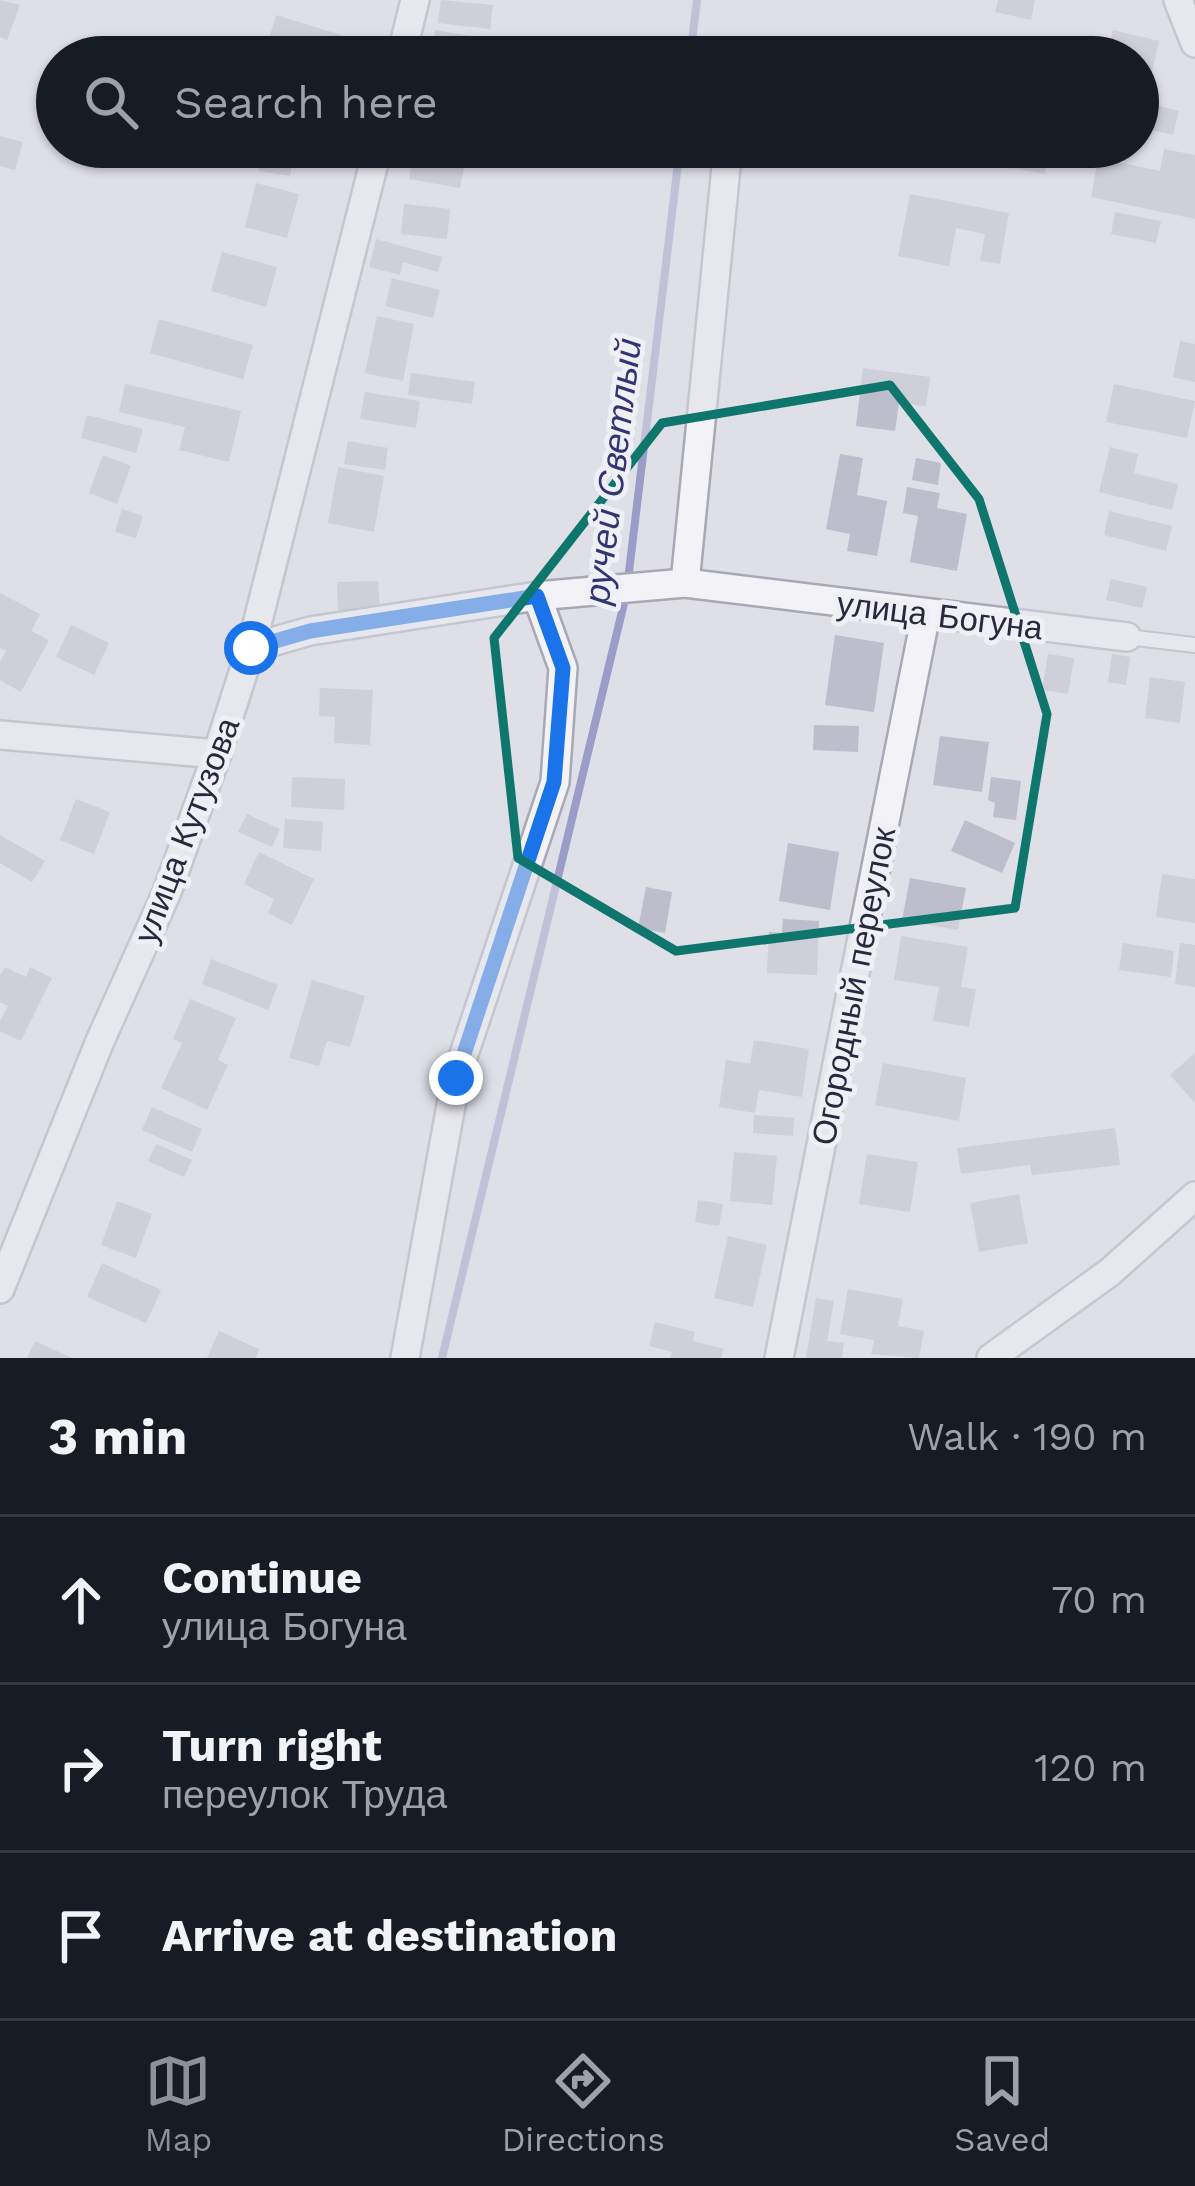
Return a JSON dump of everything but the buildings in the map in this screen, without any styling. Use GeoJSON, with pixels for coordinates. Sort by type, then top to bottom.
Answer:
{"type":"FeatureCollection","features":[{"type":"Feature","properties":{"kind":"street"},"geometry":{"type":"LineString","coordinates":[[406,36],[415,0]]}},
{"type":"Feature","properties":{"kind":"street"},"geometry":{"type":"LineString","coordinates":[[1178,0],[1195,43]]}},
{"type":"Feature","properties":{"kind":"street","name":"улица Кутузова"},"geometry":{"type":"LineString","coordinates":[[0,1289],[100,1041],[167,892],[217,754],[251,648],[373,168]]}},
{"type":"Feature","properties":{"kind":"street"},"geometry":{"type":"LineString","coordinates":[[685,583],[726,168]]}},
{"type":"Feature","properties":{"kind":"street","name":"улица Богуна"},"geometry":{"type":"LineString","coordinates":[[251,648],[310,631],[537,596],[685,583],[1127,638]]}},
{"type":"Feature","properties":{"kind":"street"},"geometry":{"type":"LineString","coordinates":[[406,1358],[456,1078],[554,782],[563,668],[537,596]]}},
{"type":"Feature","properties":{"kind":"street","name":"Огородный переулок"},"geometry":{"type":"LineString","coordinates":[[779,1358],[926,614]]}},
{"type":"Feature","properties":{"kind":"street"},"geometry":{"type":"LineString","coordinates":[[0,734],[217,754]]}},
{"type":"Feature","properties":{"kind":"street"},"geometry":{"type":"LineString","coordinates":[[991,1358],[1110,1272],[1195,1196]]}},
{"type":"Feature","properties":{"kind":"lane","name":"улица Богуна"},"geometry":{"type":"LineString","coordinates":[[1127,638],[1195,645]]}},
{"type":"Feature","properties":{"kind":"highlighted area"},"geometry":{"type":"Polygon","coordinates":[[[890,385],[979,499],[1047,714],[1015,908],[676,951],[518,858],[494,638],[662,423],[890,385]]]}},
{"type":"Feature","properties":{"kind":"waterway","name":"ручей Светлый"},"geometry":{"type":"LineString","coordinates":[[693,36],[697,0]]}},
{"type":"Feature","properties":{"kind":"waterway","name":"ручей Светлый"},"geometry":{"type":"LineString","coordinates":[[628,580],[677,168]]}},
{"type":"Feature","properties":{"kind":"waterway","name":"ручей Светлый"},"geometry":{"type":"LineString","coordinates":[[442,1358],[626,595]]}},
{"type":"Feature","properties":{"kind":"route"},"geometry":{"type":"LineString","coordinates":[[251,648],[310,631],[537,596],[563,668],[554,782],[456,1078]]}}]}
